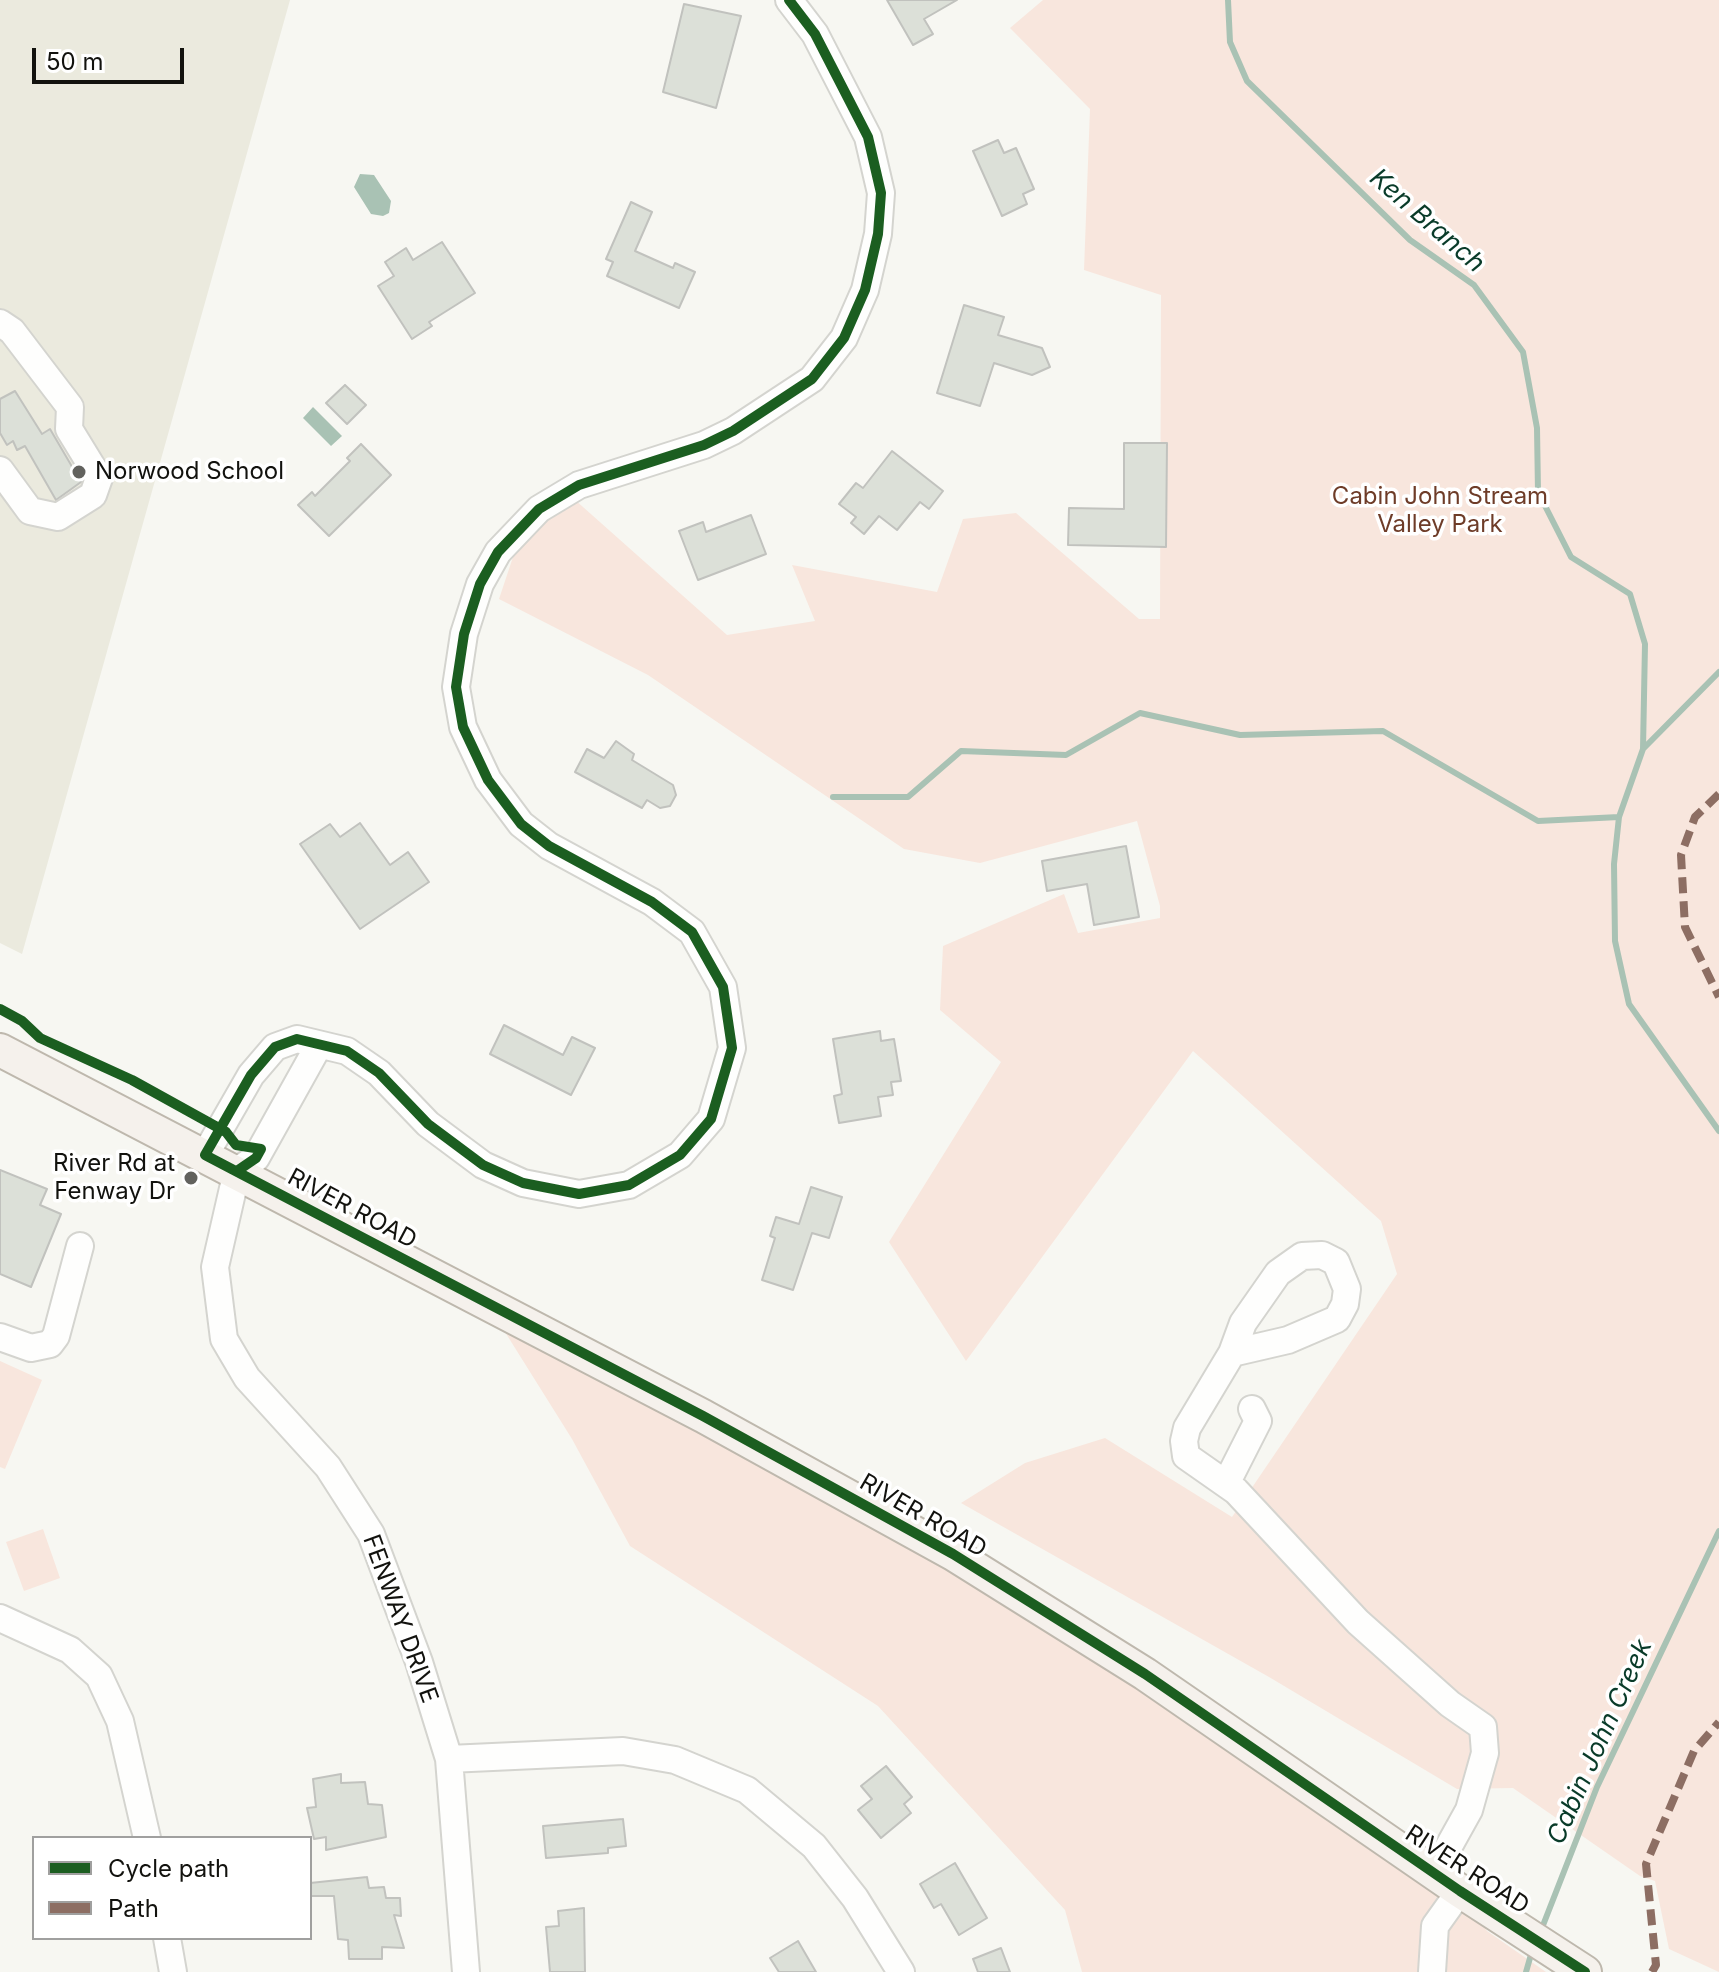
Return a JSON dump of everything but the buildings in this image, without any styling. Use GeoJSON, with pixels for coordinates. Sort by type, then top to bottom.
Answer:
{"type":"FeatureCollection","features":[{"type":"Feature","properties":{"kind":"main road","name":"RIVER ROAD"},"geometry":{"type":"LineString","coordinates":[[0,1050],[703,1416],[953,1554],[1145,1674],[1447,1882],[1579,1968]]}},
{"type":"Feature","properties":{"kind":"street"},"geometry":{"type":"LineString","coordinates":[[205,1155],[251,1075],[275,1047],[297,1039],[347,1051],[379,1073],[428,1124],[472,1157],[523,1183],[579,1194],[629,1185],[680,1155],[711,1119],[732,1048],[723,987],[692,932],[652,902],[549,846],[521,824],[488,780],[463,727],[456,687],[464,634],[480,584],[498,552],[539,509],[579,485],[704,445],[733,431],[812,379],[844,338],[865,290],[878,234],[881,193],[868,137],[815,34],[789,0]]}},
{"type":"Feature","properties":{"kind":"street"},"geometry":{"type":"LineString","coordinates":[[0,323],[12,331],[70,407],[69,429],[99,478],[93,495],[58,517],[30,511],[0,470]]}},
{"type":"Feature","properties":{"kind":"street"},"geometry":{"type":"LineString","coordinates":[[237,1171],[256,1158],[319,1045]]}},
{"type":"Feature","properties":{"kind":"street","name":"FENWAY DRIVE"},"geometry":{"type":"LineString","coordinates":[[237,1171],[215,1267],[224,1339],[247,1378],[328,1467],[371,1534],[419,1662],[449,1759],[466,1972]]}},
{"type":"Feature","properties":{"kind":"street"},"geometry":{"type":"LineString","coordinates":[[0,1337],[31,1348],[50,1344],[56,1336],[80,1246]]}},
{"type":"Feature","properties":{"kind":"street"},"geometry":{"type":"LineString","coordinates":[[1232,1353],[1288,1340],[1337,1319],[1345,1304],[1347,1289],[1336,1262],[1322,1255],[1302,1256],[1278,1273],[1243,1323],[1232,1353],[1187,1428],[1184,1441],[1186,1456],[1226,1484],[1358,1622],[1450,1704],[1483,1727],[1485,1753],[1435,1926],[1432,1972]]}},
{"type":"Feature","properties":{"kind":"street"},"geometry":{"type":"LineString","coordinates":[[1226,1484],[1258,1421],[1252,1409]]}},
{"type":"Feature","properties":{"kind":"street"},"geometry":{"type":"LineString","coordinates":[[0,1618],[56,1642],[99,1676],[120,1721],[147,1836]]}},
{"type":"Feature","properties":{"kind":"street"},"geometry":{"type":"LineString","coordinates":[[449,1759],[623,1751],[675,1760],[747,1790],[814,1846],[855,1898],[901,1972]]}},
{"type":"Feature","properties":{"kind":"street"},"geometry":{"type":"LineString","coordinates":[[167,1940],[173,1972]]}},
{"type":"Feature","properties":{"kind":"shaded area","name":"Norwood School"},"geometry":{"type":"Polygon","coordinates":[[[0,0],[290,0],[22,954],[0,943],[0,0]]]}},
{"type":"Feature","properties":{"kind":"shaded area"},"geometry":{"type":"Polygon","coordinates":[[[360,174],[374,175],[391,201],[389,213],[383,216],[371,214],[354,187],[360,174]]]}},
{"type":"Feature","properties":{"kind":"shaded area"},"geometry":{"type":"Polygon","coordinates":[[[313,407],[342,436],[331,446],[303,418],[313,407]]]}},
{"type":"Feature","properties":{"kind":"green space","name":"Cabin John Stream Valley Park"},"geometry":{"type":"Polygon","coordinates":[[[1043,0],[1719,0],[1719,1972],[1669,1949],[1655,1881],[1640,1876],[1513,1788],[1457,1789],[1269,1677],[961,1503],[1025,1463],[1105,1438],[1232,1517],[1397,1274],[1381,1221],[1193,1051],[966,1361],[889,1242],[1001,1062],[940,1010],[943,946],[1064,894],[1078,933],[1160,918],[1160,906],[1137,821],[980,863],[904,849],[648,675],[499,599],[517,545],[574,499],[727,635],[815,621],[792,565],[937,592],[963,519],[1016,513],[1139,619],[1160,619],[1161,295],[1084,270],[1090,109],[1010,28],[1043,0]]]}},
{"type":"Feature","properties":{"kind":"green space"},"geometry":{"type":"Polygon","coordinates":[[[505,1332],[703,1416],[953,1554],[1460,1891],[1487,1931],[1546,1972],[1082,1972],[1065,1910],[878,1706],[630,1546],[572,1439],[505,1332]]]}},
{"type":"Feature","properties":{"kind":"green space"},"geometry":{"type":"Polygon","coordinates":[[[0,1361],[42,1380],[5,1469],[0,1467],[0,1361]]]}},
{"type":"Feature","properties":{"kind":"green space"},"geometry":{"type":"Polygon","coordinates":[[[43,1529],[60,1578],[24,1591],[6,1542],[43,1529]]]}},
{"type":"Feature","properties":{"kind":"waterway","name":"Ken Branch"},"geometry":{"type":"LineString","coordinates":[[1228,0],[1230,42],[1247,81],[1410,240],[1474,285],[1523,352],[1537,428],[1538,492],[1571,557],[1630,594],[1645,644],[1643,749]]}},
{"type":"Feature","properties":{"kind":"waterway","name":"Cabin John Creek"},"geometry":{"type":"LineString","coordinates":[[1719,672],[1643,749],[1619,817],[1614,864],[1615,941],[1629,1004],[1719,1131]]}},
{"type":"Feature","properties":{"kind":"waterway"},"geometry":{"type":"LineString","coordinates":[[833,797],[908,797],[961,751],[1066,755],[1140,713],[1240,735],[1383,731],[1538,821],[1619,817]]}},
{"type":"Feature","properties":{"kind":"waterway","name":"Cabin John Creek"},"geometry":{"type":"LineString","coordinates":[[1540,1933],[1597,1787],[1719,1531]]}},
{"type":"Feature","properties":{"kind":"waterway","name":"Cabin John Creek"},"geometry":{"type":"LineString","coordinates":[[1526,1972],[1532,1951]]}},
{"type":"Feature","properties":{"kind":"marked path"},"geometry":{"type":"LineString","coordinates":[[1719,794],[1695,817],[1681,855],[1685,927],[1719,997]]}},
{"type":"Feature","properties":{"kind":"marked path"},"geometry":{"type":"LineString","coordinates":[[1652,1972],[1656,1965],[1646,1864],[1694,1751],[1719,1722]]}},
{"type":"Feature","properties":{"kind":"cycle path"},"geometry":{"type":"LineString","coordinates":[[789,0],[815,34],[868,137],[881,193],[878,234],[865,290],[844,338],[812,379],[733,431],[704,445],[579,485],[539,509],[498,552],[480,584],[464,634],[456,687],[463,727],[488,780],[521,824],[549,846],[652,902],[692,932],[723,987],[732,1048],[711,1119],[680,1155],[629,1185],[579,1194],[523,1183],[483,1165],[428,1124],[379,1073],[347,1051],[297,1039],[275,1047],[251,1075],[205,1155],[703,1416],[953,1554],[1145,1674],[1460,1891],[1585,1972]]}},
{"type":"Feature","properties":{"kind":"cycle path"},"geometry":{"type":"LineString","coordinates":[[0,1009],[22,1021],[40,1038],[132,1080],[226,1132],[236,1145],[261,1149],[256,1158],[237,1171]]}},
{"type":"Feature","properties":{"kind":"place","name":"Norwood School"},"geometry":{"type":"Point","coordinates":[79,472]}},
{"type":"Feature","properties":{"kind":"place","name":"River Rd at Fenway Dr"},"geometry":{"type":"Point","coordinates":[191,1178]}}]}
